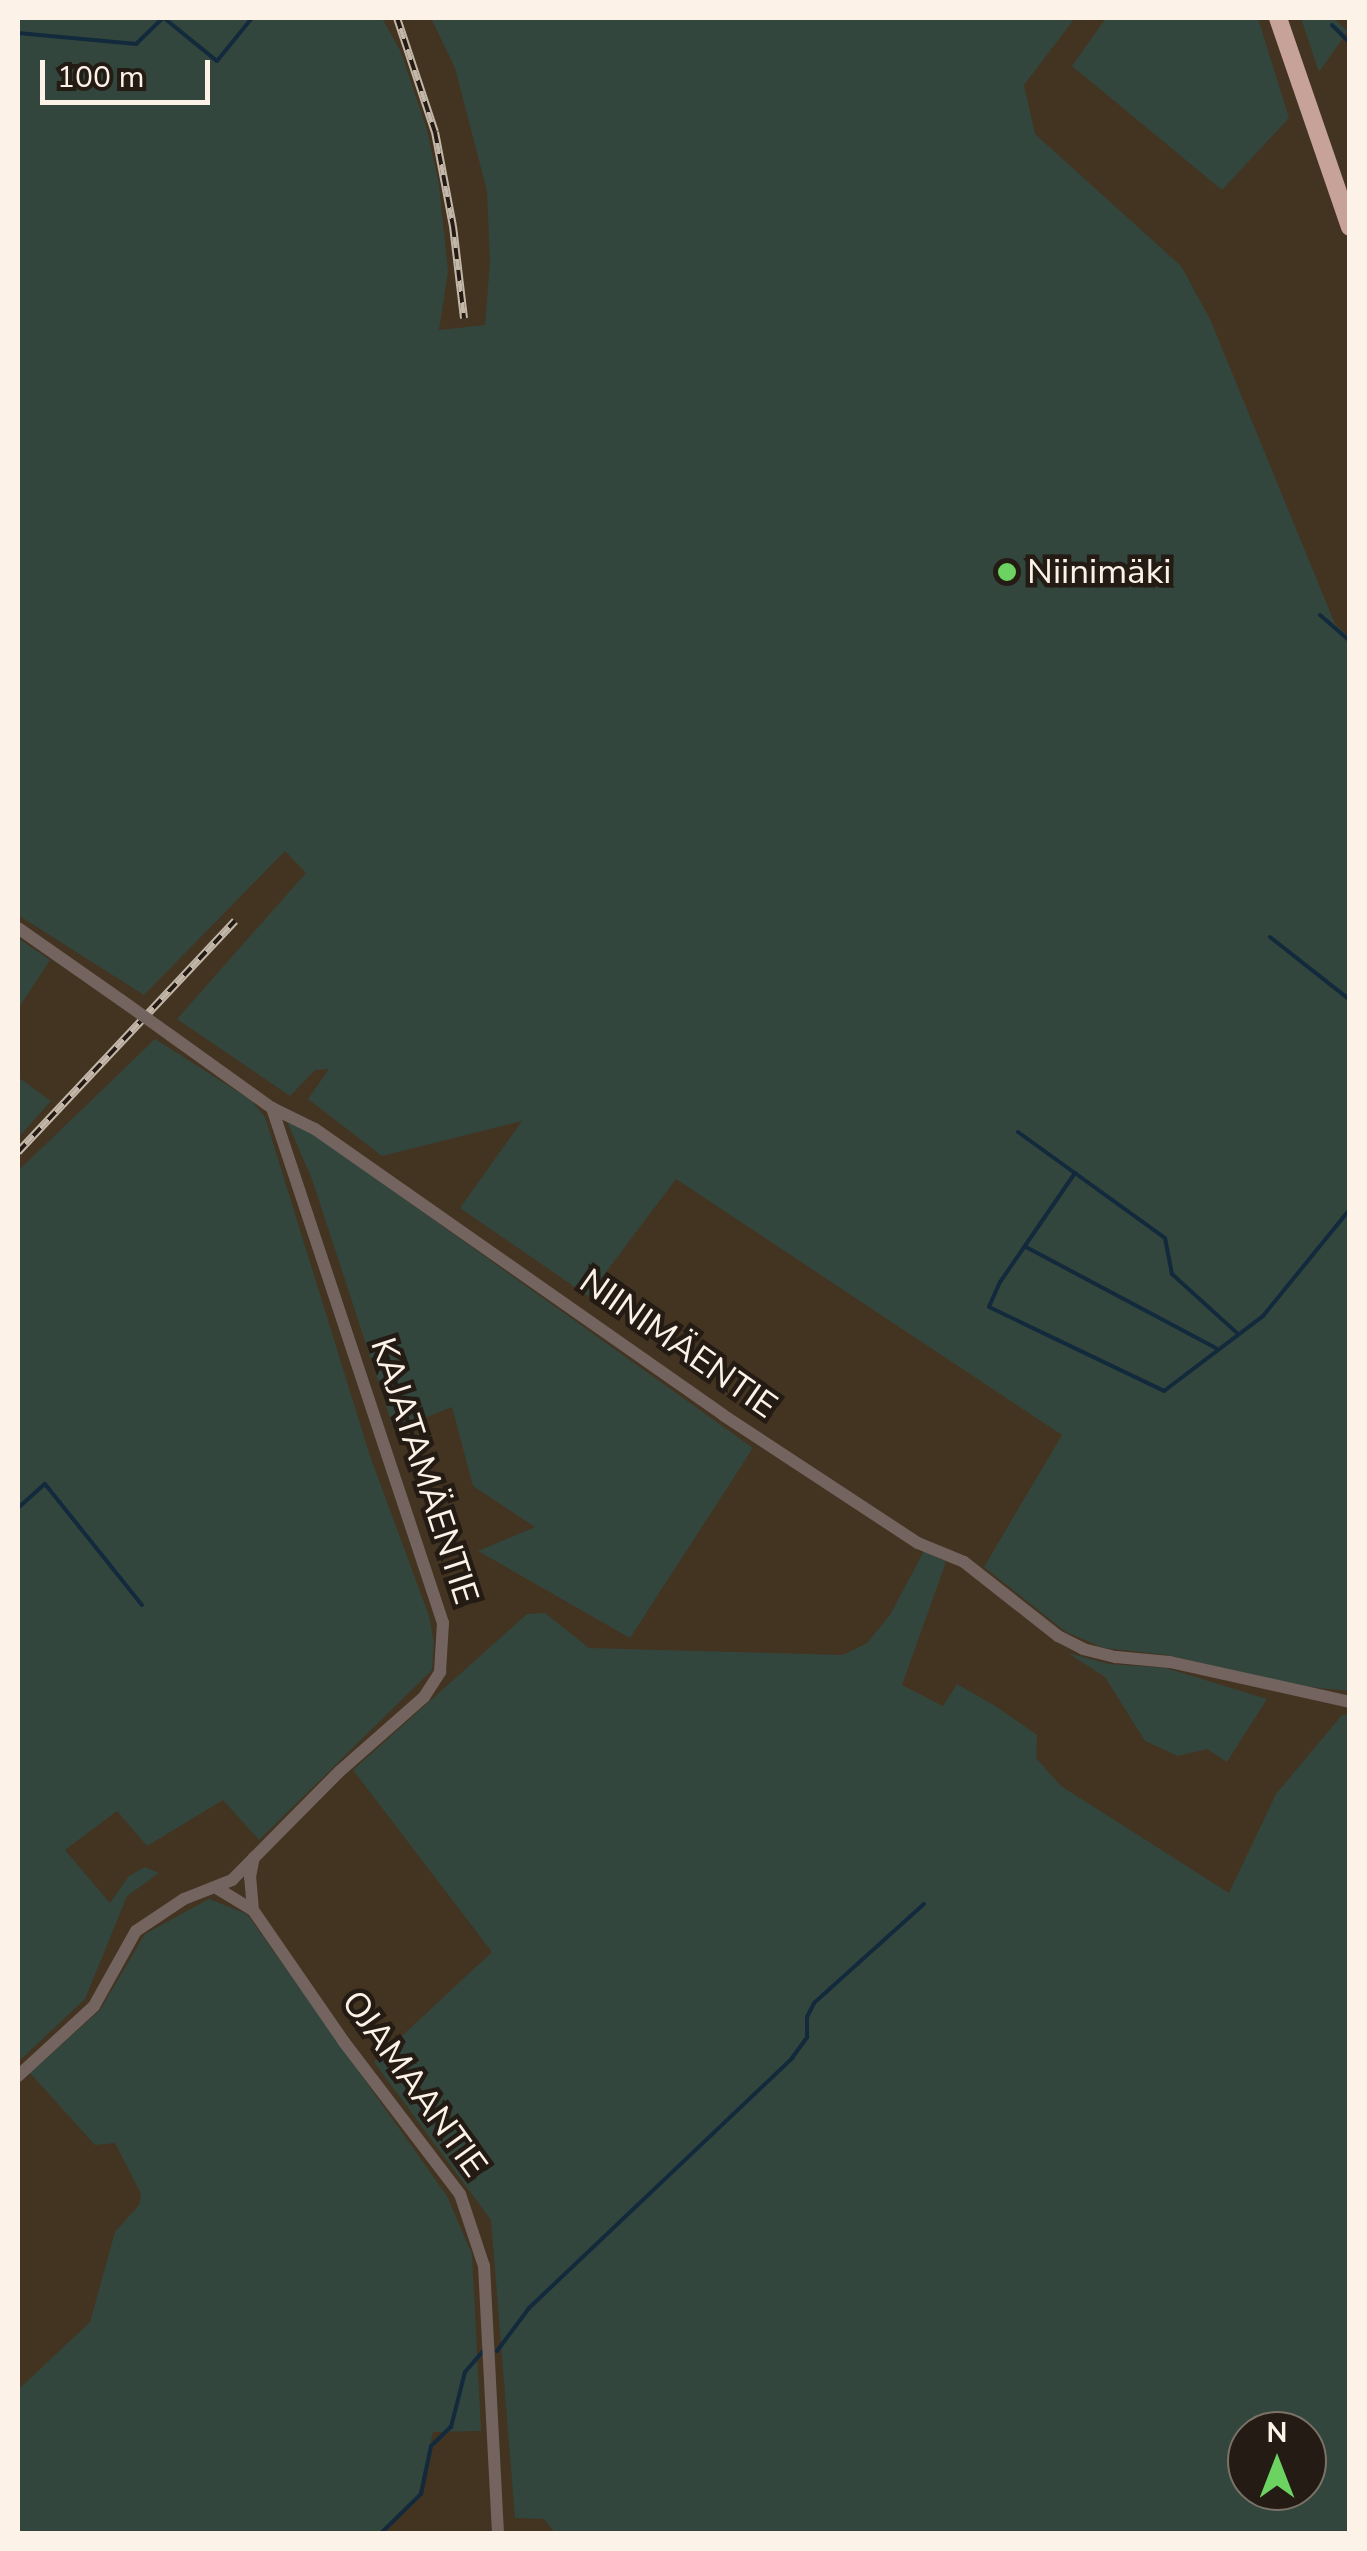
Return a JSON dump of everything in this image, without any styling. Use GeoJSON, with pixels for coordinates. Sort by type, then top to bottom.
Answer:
{"type":"FeatureCollection","features":[{"type":"Feature","properties":{"kind":"highway"},"geometry":{"type":"LineString","coordinates":[[1278,18],[1350,227]]}},
{"type":"Feature","properties":{"kind":"street","name":"NIINIMÄENTIE"},"geometry":{"type":"LineString","coordinates":[[18,928],[272,1108],[315,1129],[723,1415],[884,1516],[918,1544],[964,1562],[1058,1636],[1083,1649],[1116,1657],[1170,1662],[1350,1702]]}},
{"type":"Feature","properties":{"kind":"street","name":"KAJATAMÄENTIE"},"geometry":{"type":"LineString","coordinates":[[18,2076],[94,2006],[136,1931],[170,1906],[232,1880],[424,1697],[440,1672],[443,1623],[272,1108]]}},
{"type":"Feature","properties":{"kind":"street"},"geometry":{"type":"LineString","coordinates":[[253,1910],[250,1877],[255,1854]]}},
{"type":"Feature","properties":{"kind":"street","name":"OJAMAANTIE"},"geometry":{"type":"LineString","coordinates":[[215,1887],[253,1910],[344,2042],[460,2194],[475,2228],[484,2266],[498,2534]]}},
{"type":"Feature","properties":{"kind":"green space"},"geometry":{"type":"Polygon","coordinates":[[[18,18],[382,18],[401,52],[427,130],[439,185],[448,271],[439,330],[485,325],[490,262],[487,191],[455,68],[431,18],[1075,18],[1024,85],[1035,134],[1181,266],[1210,319],[1335,624],[1349,637],[1349,1691],[1300,1686],[1168,1655],[1104,1648],[1066,1632],[984,1567],[1062,1435],[676,1179],[588,1296],[460,1208],[522,1121],[382,1156],[308,1099],[329,1069],[315,1070],[290,1096],[177,1019],[306,873],[285,851],[144,995],[18,915],[18,18]]]}},
{"type":"Feature","properties":{"kind":"green space"},"geometry":{"type":"Polygon","coordinates":[[[1106,18],[1258,18],[1289,118],[1222,190],[1072,66],[1106,18]]]}},
{"type":"Feature","properties":{"kind":"green space"},"geometry":{"type":"Polygon","coordinates":[[[1301,18],[1333,18],[1348,31],[1319,72],[1301,18]]]}},
{"type":"Feature","properties":{"kind":"green space"},"geometry":{"type":"Polygon","coordinates":[[[18,938],[50,960],[18,1009],[18,938]]]}},
{"type":"Feature","properties":{"kind":"green space"},"geometry":{"type":"Polygon","coordinates":[[[155,1039],[251,1100],[265,1117],[370,1456],[429,1616],[434,1643],[432,1670],[259,1840],[223,1800],[147,1846],[117,1811],[65,1850],[110,1903],[129,1876],[145,1867],[159,1873],[127,1896],[85,1999],[18,2062],[18,1171],[155,1039]]]}},
{"type":"Feature","properties":{"kind":"green space"},"geometry":{"type":"Polygon","coordinates":[[[18,1077],[51,1101],[18,1138],[18,1077]]]}},
{"type":"Feature","properties":{"kind":"green space"},"geometry":{"type":"Polygon","coordinates":[[[298,1123],[753,1448],[630,1638],[478,1551],[535,1527],[473,1486],[452,1407],[394,1430],[312,1179],[288,1124],[298,1123]]]}},
{"type":"Feature","properties":{"kind":"green space"},"geometry":{"type":"Polygon","coordinates":[[[924,1551],[946,1562],[902,1685],[943,1706],[957,1684],[997,1707],[1037,1735],[1036,1758],[1061,1786],[1229,1893],[1276,1794],[1342,1715],[1349,1714],[1349,2533],[556,2534],[544,2519],[515,2518],[491,2220],[374,2062],[492,1952],[353,1770],[527,1614],[545,1613],[589,1648],[843,1655],[867,1643],[890,1615],[924,1551]]]}},
{"type":"Feature","properties":{"kind":"green space"},"geometry":{"type":"Polygon","coordinates":[[[1068,1653],[1109,1664],[1166,1668],[1267,1699],[1227,1762],[1207,1749],[1178,1756],[1145,1741],[1105,1677],[1068,1653]]]}},
{"type":"Feature","properties":{"kind":"green space"},"geometry":{"type":"Polygon","coordinates":[[[209,1899],[247,1914],[447,2196],[472,2254],[481,2431],[433,2432],[418,2496],[379,2533],[18,2533],[18,2390],[90,2322],[115,2232],[139,2205],[141,2194],[115,2143],[95,2145],[30,2073],[100,2010],[145,1934],[209,1899]]]}},
{"type":"Feature","properties":{"kind":"waterway"},"geometry":{"type":"LineString","coordinates":[[18,33],[136,44],[163,18]]}},
{"type":"Feature","properties":{"kind":"waterway"},"geometry":{"type":"LineString","coordinates":[[164,18],[217,61],[252,18]]}},
{"type":"Feature","properties":{"kind":"waterway"},"geometry":{"type":"LineString","coordinates":[[1332,25],[1350,43]]}},
{"type":"Feature","properties":{"kind":"waterway"},"geometry":{"type":"LineString","coordinates":[[1320,615],[1350,641]]}},
{"type":"Feature","properties":{"kind":"waterway"},"geometry":{"type":"LineString","coordinates":[[1270,937],[1350,1000]]}},
{"type":"Feature","properties":{"kind":"waterway"},"geometry":{"type":"LineString","coordinates":[[1018,1132],[1165,1238],[1172,1274],[1237,1333]]}},
{"type":"Feature","properties":{"kind":"waterway"},"geometry":{"type":"LineString","coordinates":[[1075,1173],[1000,1282],[989,1307],[1164,1391],[1263,1316],[1350,1209]]}},
{"type":"Feature","properties":{"kind":"waterway"},"geometry":{"type":"LineString","coordinates":[[1026,1247],[1216,1348]]}},
{"type":"Feature","properties":{"kind":"waterway"},"geometry":{"type":"LineString","coordinates":[[18,1508],[45,1484],[142,1605]]}},
{"type":"Feature","properties":{"kind":"waterway"},"geometry":{"type":"LineString","coordinates":[[497,2351],[529,2308],[792,2058],[807,2037],[807,2017],[814,2003],[924,1904]]}},
{"type":"Feature","properties":{"kind":"waterway"},"geometry":{"type":"LineString","coordinates":[[380,2534],[421,2494],[431,2446],[451,2427],[465,2372],[483,2351]]}},
{"type":"Feature","properties":{"kind":"railway"},"geometry":{"type":"LineString","coordinates":[[397,18],[435,132],[453,226],[464,318]]}},
{"type":"Feature","properties":{"kind":"railway"},"geometry":{"type":"LineString","coordinates":[[18,1152],[235,921]]}},
{"type":"Feature","properties":{"kind":"place","name":"Niinimäki"},"geometry":{"type":"Point","coordinates":[1007,572]}}]}
